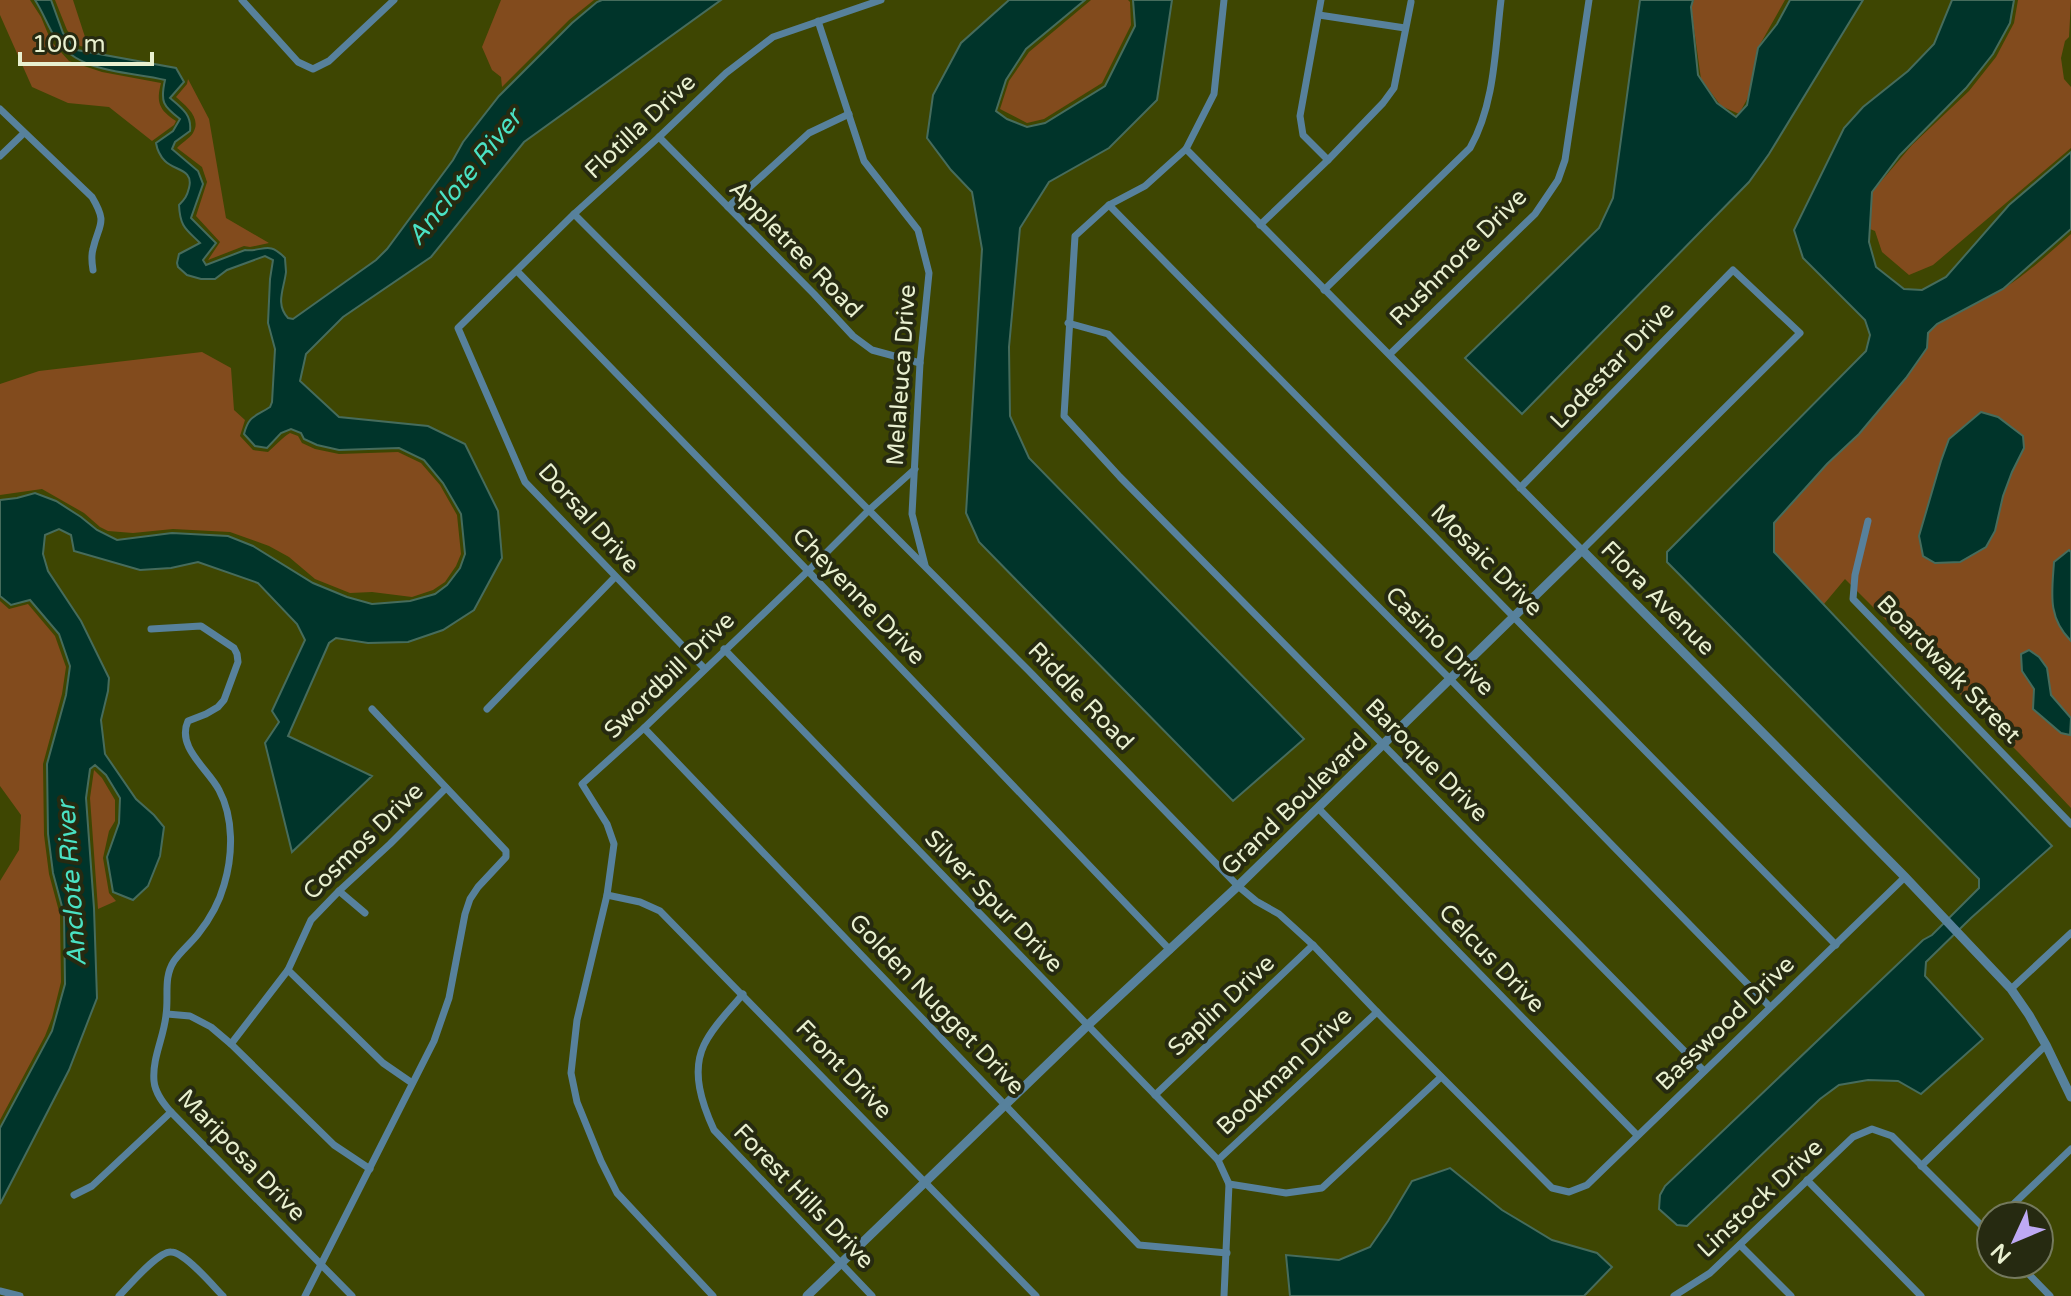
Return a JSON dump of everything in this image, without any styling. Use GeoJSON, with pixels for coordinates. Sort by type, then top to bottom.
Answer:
{"type":"FeatureCollection","features":[{"type":"Feature","properties":{"kind":"street"},"geometry":{"type":"LineString","coordinates":[[242,0],[298,62],[313,69],[329,61],[394,0]]}},
{"type":"Feature","properties":{"kind":"street","name":"Flotilla Drive"},"geometry":{"type":"LineString","coordinates":[[458,328],[574,214],[726,73],[773,37],[881,0]]}},
{"type":"Feature","properties":{"kind":"street"},"geometry":{"type":"LineString","coordinates":[[1186,149],[1214,94],[1224,0]]}},
{"type":"Feature","properties":{"kind":"street"},"geometry":{"type":"LineString","coordinates":[[1321,0],[1300,116],[1303,135],[1328,160]]}},
{"type":"Feature","properties":{"kind":"street"},"geometry":{"type":"LineString","coordinates":[[1324,290],[1470,148],[1487,107],[1501,0]]}},
{"type":"Feature","properties":{"kind":"street","name":"Rushmore Drive"},"geometry":{"type":"LineString","coordinates":[[1390,354],[1535,214],[1558,180],[1565,160],[1589,0]]}},
{"type":"Feature","properties":{"kind":"street"},"geometry":{"type":"LineString","coordinates":[[1260,225],[1328,160],[1394,88],[1411,2]]}},
{"type":"Feature","properties":{"kind":"street"},"geometry":{"type":"LineString","coordinates":[[1319,15],[1405,28]]}},
{"type":"Feature","properties":{"kind":"street","name":"Melaleuca Drive"},"geometry":{"type":"LineString","coordinates":[[818,21],[864,161],[918,230],[929,273],[920,363],[912,514],[926,567]]}},
{"type":"Feature","properties":{"kind":"street"},"geometry":{"type":"LineString","coordinates":[[0,109],[92,197],[101,212],[100,230],[92,251],[93,270]]}},
{"type":"Feature","properties":{"kind":"street"},"geometry":{"type":"LineString","coordinates":[[728,207],[809,133],[849,114]]}},
{"type":"Feature","properties":{"kind":"street"},"geometry":{"type":"LineString","coordinates":[[0,156],[24,133]]}},
{"type":"Feature","properties":{"kind":"street","name":"Appletree Road"},"geometry":{"type":"LineString","coordinates":[[659,137],[853,336],[872,350],[920,363]]}},
{"type":"Feature","properties":{"kind":"street","name":"Baroque Drive"},"geometry":{"type":"LineString","coordinates":[[1186,149],[1145,186],[1109,205],[1075,236],[1064,416],[1120,477],[1704,1071]]}},
{"type":"Feature","properties":{"kind":"street","name":"Flora Avenue"},"geometry":{"type":"LineString","coordinates":[[1186,149],[1905,877],[2011,989],[2046,1045],[2071,1097]]}},
{"type":"Feature","properties":{"kind":"street","name":"Mosaic Drive"},"geometry":{"type":"LineString","coordinates":[[1109,205],[1836,945]]}},
{"type":"Feature","properties":{"kind":"street","name":"Riddle Road"},"geometry":{"type":"LineString","coordinates":[[574,214],[1238,886],[1279,914],[1313,945],[1552,1188],[1569,1192]]}},
{"type":"Feature","properties":{"kind":"street","name":"Grand Boulevard"},"geometry":{"type":"LineString","coordinates":[[807,1296],[1384,745],[1800,333],[1733,270]]}},
{"type":"Feature","properties":{"kind":"street","name":"Lodestar Drive"},"geometry":{"type":"LineString","coordinates":[[1520,488],[1733,270]]}},
{"type":"Feature","properties":{"kind":"street","name":"Cheyenne Drive"},"geometry":{"type":"LineString","coordinates":[[517,271],[1170,950]]}},
{"type":"Feature","properties":{"kind":"street","name":"Casino Drive"},"geometry":{"type":"LineString","coordinates":[[1068,323],[1108,334],[1770,1007]]}},
{"type":"Feature","properties":{"kind":"street","name":"Dorsal Drive"},"geometry":{"type":"LineString","coordinates":[[458,328],[525,482],[704,668]]}},
{"type":"Feature","properties":{"kind":"street","name":"Swordbill Drive"},"geometry":{"type":"LineString","coordinates":[[607,895],[614,844],[607,824],[582,784],[915,469]]}},
{"type":"Feature","properties":{"kind":"street","name":"Boardwalk Street"},"geometry":{"type":"LineString","coordinates":[[1868,521],[1855,575],[1853,599],[2071,824]]}},
{"type":"Feature","properties":{"kind":"street"},"geometry":{"type":"LineString","coordinates":[[487,709],[615,577]]}},
{"type":"Feature","properties":{"kind":"street","name":"Mariposa Drive"},"geometry":{"type":"LineString","coordinates":[[151,629],[201,626],[234,648],[238,662],[218,707],[188,721],[184,730],[186,740],[219,790],[227,810],[231,860],[214,911],[174,961],[167,975],[167,1014],[155,1063],[154,1084],[160,1100],[171,1112],[352,1296]]}},
{"type":"Feature","properties":{"kind":"street","name":"Silver Spur Drive"},"geometry":{"type":"LineString","coordinates":[[724,649],[1218,1160],[1229,1184]]}},
{"type":"Feature","properties":{"kind":"street"},"geometry":{"type":"LineString","coordinates":[[305,1296],[434,1041],[449,998],[470,899],[506,857],[504,847],[372,709]]}},
{"type":"Feature","properties":{"kind":"street","name":"Golden Nugget Drive"},"geometry":{"type":"LineString","coordinates":[[644,728],[1139,1245],[1227,1253]]}},
{"type":"Feature","properties":{"kind":"street","name":"Cosmos Drive"},"geometry":{"type":"LineString","coordinates":[[231,1044],[288,970],[311,920],[446,788]]}},
{"type":"Feature","properties":{"kind":"street","name":"Celcus Drive"},"geometry":{"type":"LineString","coordinates":[[1318,808],[1637,1135]]}},
{"type":"Feature","properties":{"kind":"street","name":"Basswood Drive"},"geometry":{"type":"LineString","coordinates":[[1569,1192],[1587,1185],[1905,877]]}},
{"type":"Feature","properties":{"kind":"street"},"geometry":{"type":"LineString","coordinates":[[339,891],[365,913]]}},
{"type":"Feature","properties":{"kind":"street"},"geometry":{"type":"LineString","coordinates":[[607,895],[577,1020],[571,1073],[577,1102],[617,1193],[713,1296]]}},
{"type":"Feature","properties":{"kind":"street","name":"Front Drive"},"geometry":{"type":"LineString","coordinates":[[607,895],[640,902],[660,911],[1036,1296]]}},
{"type":"Feature","properties":{"kind":"street"},"geometry":{"type":"LineString","coordinates":[[2011,989],[2071,933]]}},
{"type":"Feature","properties":{"kind":"street","name":"Saplin Drive"},"geometry":{"type":"LineString","coordinates":[[1155,1095],[1313,945]]}},
{"type":"Feature","properties":{"kind":"street"},"geometry":{"type":"LineString","coordinates":[[288,970],[383,1063],[412,1083]]}},
{"type":"Feature","properties":{"kind":"street","name":"Forest Hills Drive"},"geometry":{"type":"LineString","coordinates":[[743,994],[704,1045],[698,1070],[702,1104],[714,1130],[872,1296]]}},
{"type":"Feature","properties":{"kind":"street","name":"Bookman Drive"},"geometry":{"type":"LineString","coordinates":[[1218,1160],[1377,1012]]}},
{"type":"Feature","properties":{"kind":"street"},"geometry":{"type":"LineString","coordinates":[[167,1014],[190,1016],[211,1027],[334,1145],[370,1169]]}},
{"type":"Feature","properties":{"kind":"street"},"geometry":{"type":"LineString","coordinates":[[1975,1217],[1921,1166],[2046,1045]]}},
{"type":"Feature","properties":{"kind":"street"},"geometry":{"type":"LineString","coordinates":[[1224,1296],[1229,1184],[1286,1193],[1322,1188],[1441,1077]]}},
{"type":"Feature","properties":{"kind":"street"},"geometry":{"type":"LineString","coordinates":[[74,1195],[92,1186],[171,1112]]}},
{"type":"Feature","properties":{"kind":"street","name":"Linstock Drive"},"geometry":{"type":"LineString","coordinates":[[1674,1296],[1710,1273],[1853,1137],[1872,1129],[1892,1136],[1921,1166]]}},
{"type":"Feature","properties":{"kind":"street"},"geometry":{"type":"LineString","coordinates":[[2018,1200],[2071,1149]]}},
{"type":"Feature","properties":{"kind":"street"},"geometry":{"type":"LineString","coordinates":[[1807,1180],[1921,1296]]}},
{"type":"Feature","properties":{"kind":"street"},"geometry":{"type":"LineString","coordinates":[[1740,1245],[1791,1296]]}},
{"type":"Feature","properties":{"kind":"street"},"geometry":{"type":"LineString","coordinates":[[119,1296],[157,1259],[171,1252],[182,1255],[223,1296]]}},
{"type":"Feature","properties":{"kind":"street"},"geometry":{"type":"LineString","coordinates":[[2034,1280],[2050,1296]]}},
{"type":"Feature","properties":{"kind":"street"},"geometry":{"type":"LineString","coordinates":[[0,1291],[20,1296]]}},
{"type":"Feature","properties":{"kind":"shaded area"},"geometry":{"type":"Polygon","coordinates":[[[0,0],[30,0],[51,41],[69,61],[102,72],[161,83],[160,105],[176,121],[174,125],[152,141],[109,107],[68,103],[32,87],[0,15],[0,0]]]}},
{"type":"Feature","properties":{"kind":"shaded area"},"geometry":{"type":"Polygon","coordinates":[[[55,0],[73,0],[86,40],[103,51],[80,46],[67,30],[55,0]]]}},
{"type":"Feature","properties":{"kind":"shaded area"},"geometry":{"type":"Polygon","coordinates":[[[501,0],[594,0],[569,20],[502,87],[501,77],[492,70],[482,47],[501,0]]]}},
{"type":"Feature","properties":{"kind":"shaded area"},"geometry":{"type":"Polygon","coordinates":[[[1091,0],[1130,2],[1131,25],[1102,83],[1044,119],[1027,123],[1000,109],[1009,81],[1029,52],[1091,0]]]}},
{"type":"Feature","properties":{"kind":"shaded area"},"geometry":{"type":"Polygon","coordinates":[[[1694,0],[1785,0],[1758,48],[1751,92],[1739,114],[1721,106],[1701,79],[1691,7],[1694,0]]]}},
{"type":"Feature","properties":{"kind":"shaded area"},"geometry":{"type":"Polygon","coordinates":[[[2018,0],[2071,0],[2069,37],[2061,58],[2064,79],[2071,87],[2071,148],[1933,265],[1909,275],[1882,252],[1875,231],[1870,229],[1872,192],[1912,145],[1969,91],[1996,57],[2014,23],[2018,0]]]}},
{"type":"Feature","properties":{"kind":"shaded area"},"geometry":{"type":"Polygon","coordinates":[[[188,79],[209,119],[226,218],[269,243],[244,246],[208,260],[220,242],[196,216],[207,182],[202,167],[177,148],[191,135],[196,122],[192,113],[176,97],[188,79]]]}},
{"type":"Feature","properties":{"kind":"shaded area"},"geometry":{"type":"Polygon","coordinates":[[[2071,234],[2071,808],[1845,579],[1824,604],[1774,552],[1773,524],[1927,349],[1928,333],[1945,319],[2012,283],[2071,234]]]}},
{"type":"Feature","properties":{"kind":"shaded area"},"geometry":{"type":"Polygon","coordinates":[[[202,352],[231,368],[234,410],[245,420],[240,436],[253,450],[268,452],[290,433],[315,449],[339,454],[398,452],[421,463],[440,485],[457,515],[461,554],[445,582],[412,597],[372,592],[350,593],[315,579],[289,557],[269,546],[230,532],[173,529],[133,533],[108,531],[42,489],[0,495],[0,384],[39,371],[202,352]]]}},
{"type":"Feature","properties":{"kind":"shaded area"},"geometry":{"type":"Polygon","coordinates":[[[0,601],[9,609],[28,604],[55,636],[66,667],[43,764],[44,835],[49,874],[60,915],[61,982],[45,1036],[0,1120],[0,881],[19,850],[21,815],[0,786],[0,601]]]}},
{"type":"Feature","properties":{"kind":"shaded area"},"geometry":{"type":"Polygon","coordinates":[[[94,770],[115,800],[115,821],[109,831],[103,858],[109,893],[116,901],[98,909],[90,798],[94,770]]]}},
{"type":"Feature","properties":{"kind":"water","name":"Anclote River"},"geometry":{"type":"Polygon","coordinates":[[[35,0],[51,0],[63,33],[77,50],[176,68],[184,82],[170,98],[188,116],[190,131],[175,142],[172,149],[198,171],[203,184],[191,218],[216,243],[203,260],[206,265],[245,250],[274,249],[285,258],[282,307],[288,318],[293,319],[387,249],[499,96],[597,2],[721,0],[524,142],[431,257],[343,317],[306,354],[300,381],[339,417],[428,426],[465,444],[498,511],[502,558],[474,610],[443,630],[408,642],[368,643],[336,638],[329,643],[288,736],[372,776],[292,852],[265,743],[279,722],[272,711],[305,640],[297,624],[258,583],[198,562],[140,570],[74,551],[71,535],[59,529],[45,535],[43,554],[48,571],[81,621],[109,678],[101,720],[105,754],[136,799],[164,827],[160,856],[148,886],[133,900],[113,892],[107,857],[119,823],[120,798],[106,775],[95,765],[90,769],[86,798],[97,998],[69,1070],[0,1204],[0,1128],[52,1031],[65,984],[64,914],[53,873],[48,834],[47,764],[66,695],[70,666],[59,634],[30,600],[11,605],[0,596],[0,500],[35,493],[56,501],[117,540],[172,533],[228,536],[253,546],[313,583],[372,604],[410,601],[435,594],[447,585],[460,568],[465,554],[461,514],[443,483],[424,460],[399,448],[339,450],[317,445],[291,429],[281,433],[267,448],[255,446],[244,434],[250,420],[270,407],[272,402],[275,349],[268,323],[273,260],[265,256],[227,270],[215,279],[187,275],[178,267],[179,254],[200,243],[185,227],[180,212],[179,205],[189,188],[189,177],[165,161],[156,145],[173,131],[180,119],[164,103],[165,80],[106,69],[78,59],[56,39],[35,0]]]}},
{"type":"Feature","properties":{"kind":"water"},"geometry":{"type":"Polygon","coordinates":[[[1009,0],[1085,0],[1026,49],[1006,80],[996,111],[1027,127],[1045,123],[1105,86],[1135,26],[1133,0],[1172,0],[1157,100],[1109,148],[1049,182],[1020,228],[1009,347],[1010,416],[1029,458],[1304,739],[1233,801],[979,542],[966,513],[982,249],[972,192],[927,138],[933,95],[961,43],[1009,0]]]}},
{"type":"Feature","properties":{"kind":"water"},"geometry":{"type":"Polygon","coordinates":[[[1640,0],[1693,0],[1691,7],[1698,75],[1717,103],[1736,117],[1747,105],[1758,48],[1777,24],[1790,0],[1863,0],[1749,182],[1522,414],[1465,358],[1599,228],[1613,198],[1640,0]]]}},
{"type":"Feature","properties":{"kind":"water"},"geometry":{"type":"Polygon","coordinates":[[[1952,0],[2014,0],[2010,23],[1993,54],[1966,88],[1900,155],[1872,192],[1869,242],[1876,267],[1904,289],[1922,290],[1946,277],[2009,205],[2071,152],[2071,229],[2003,289],[1937,324],[1928,333],[1927,348],[1906,378],[1859,434],[1827,464],[1774,523],[1774,552],[2052,846],[1926,962],[1925,976],[1983,1039],[1921,1094],[1898,1081],[1868,1080],[1839,1085],[1820,1099],[1687,1226],[1677,1225],[1659,1209],[1660,1195],[1665,1186],[1979,888],[1979,879],[1667,562],[1667,552],[1866,351],[1870,335],[1865,320],[1803,258],[1794,230],[1844,128],[1934,44],[1952,0]]]}},
{"type":"Feature","properties":{"kind":"water"},"geometry":{"type":"Polygon","coordinates":[[[1981,412],[1998,417],[2023,436],[2024,448],[2003,496],[1995,531],[1986,547],[1960,562],[1935,563],[1923,556],[1919,536],[1941,461],[1949,439],[1981,412]]]}},
{"type":"Feature","properties":{"kind":"water"},"geometry":{"type":"Polygon","coordinates":[[[2069,550],[2071,641],[2058,623],[2052,594],[2054,562],[2069,550]]]}},
{"type":"Feature","properties":{"kind":"water"},"geometry":{"type":"Polygon","coordinates":[[[2029,650],[2047,668],[2051,695],[2071,718],[2070,735],[2061,733],[2033,709],[2034,689],[2022,671],[2021,654],[2029,650]]]}},
{"type":"Feature","properties":{"kind":"water"},"geometry":{"type":"Polygon","coordinates":[[[1450,1168],[1502,1210],[1552,1240],[1597,1253],[1612,1267],[1584,1296],[1290,1296],[1286,1255],[1339,1260],[1370,1247],[1412,1181],[1450,1168]]]}}]}
